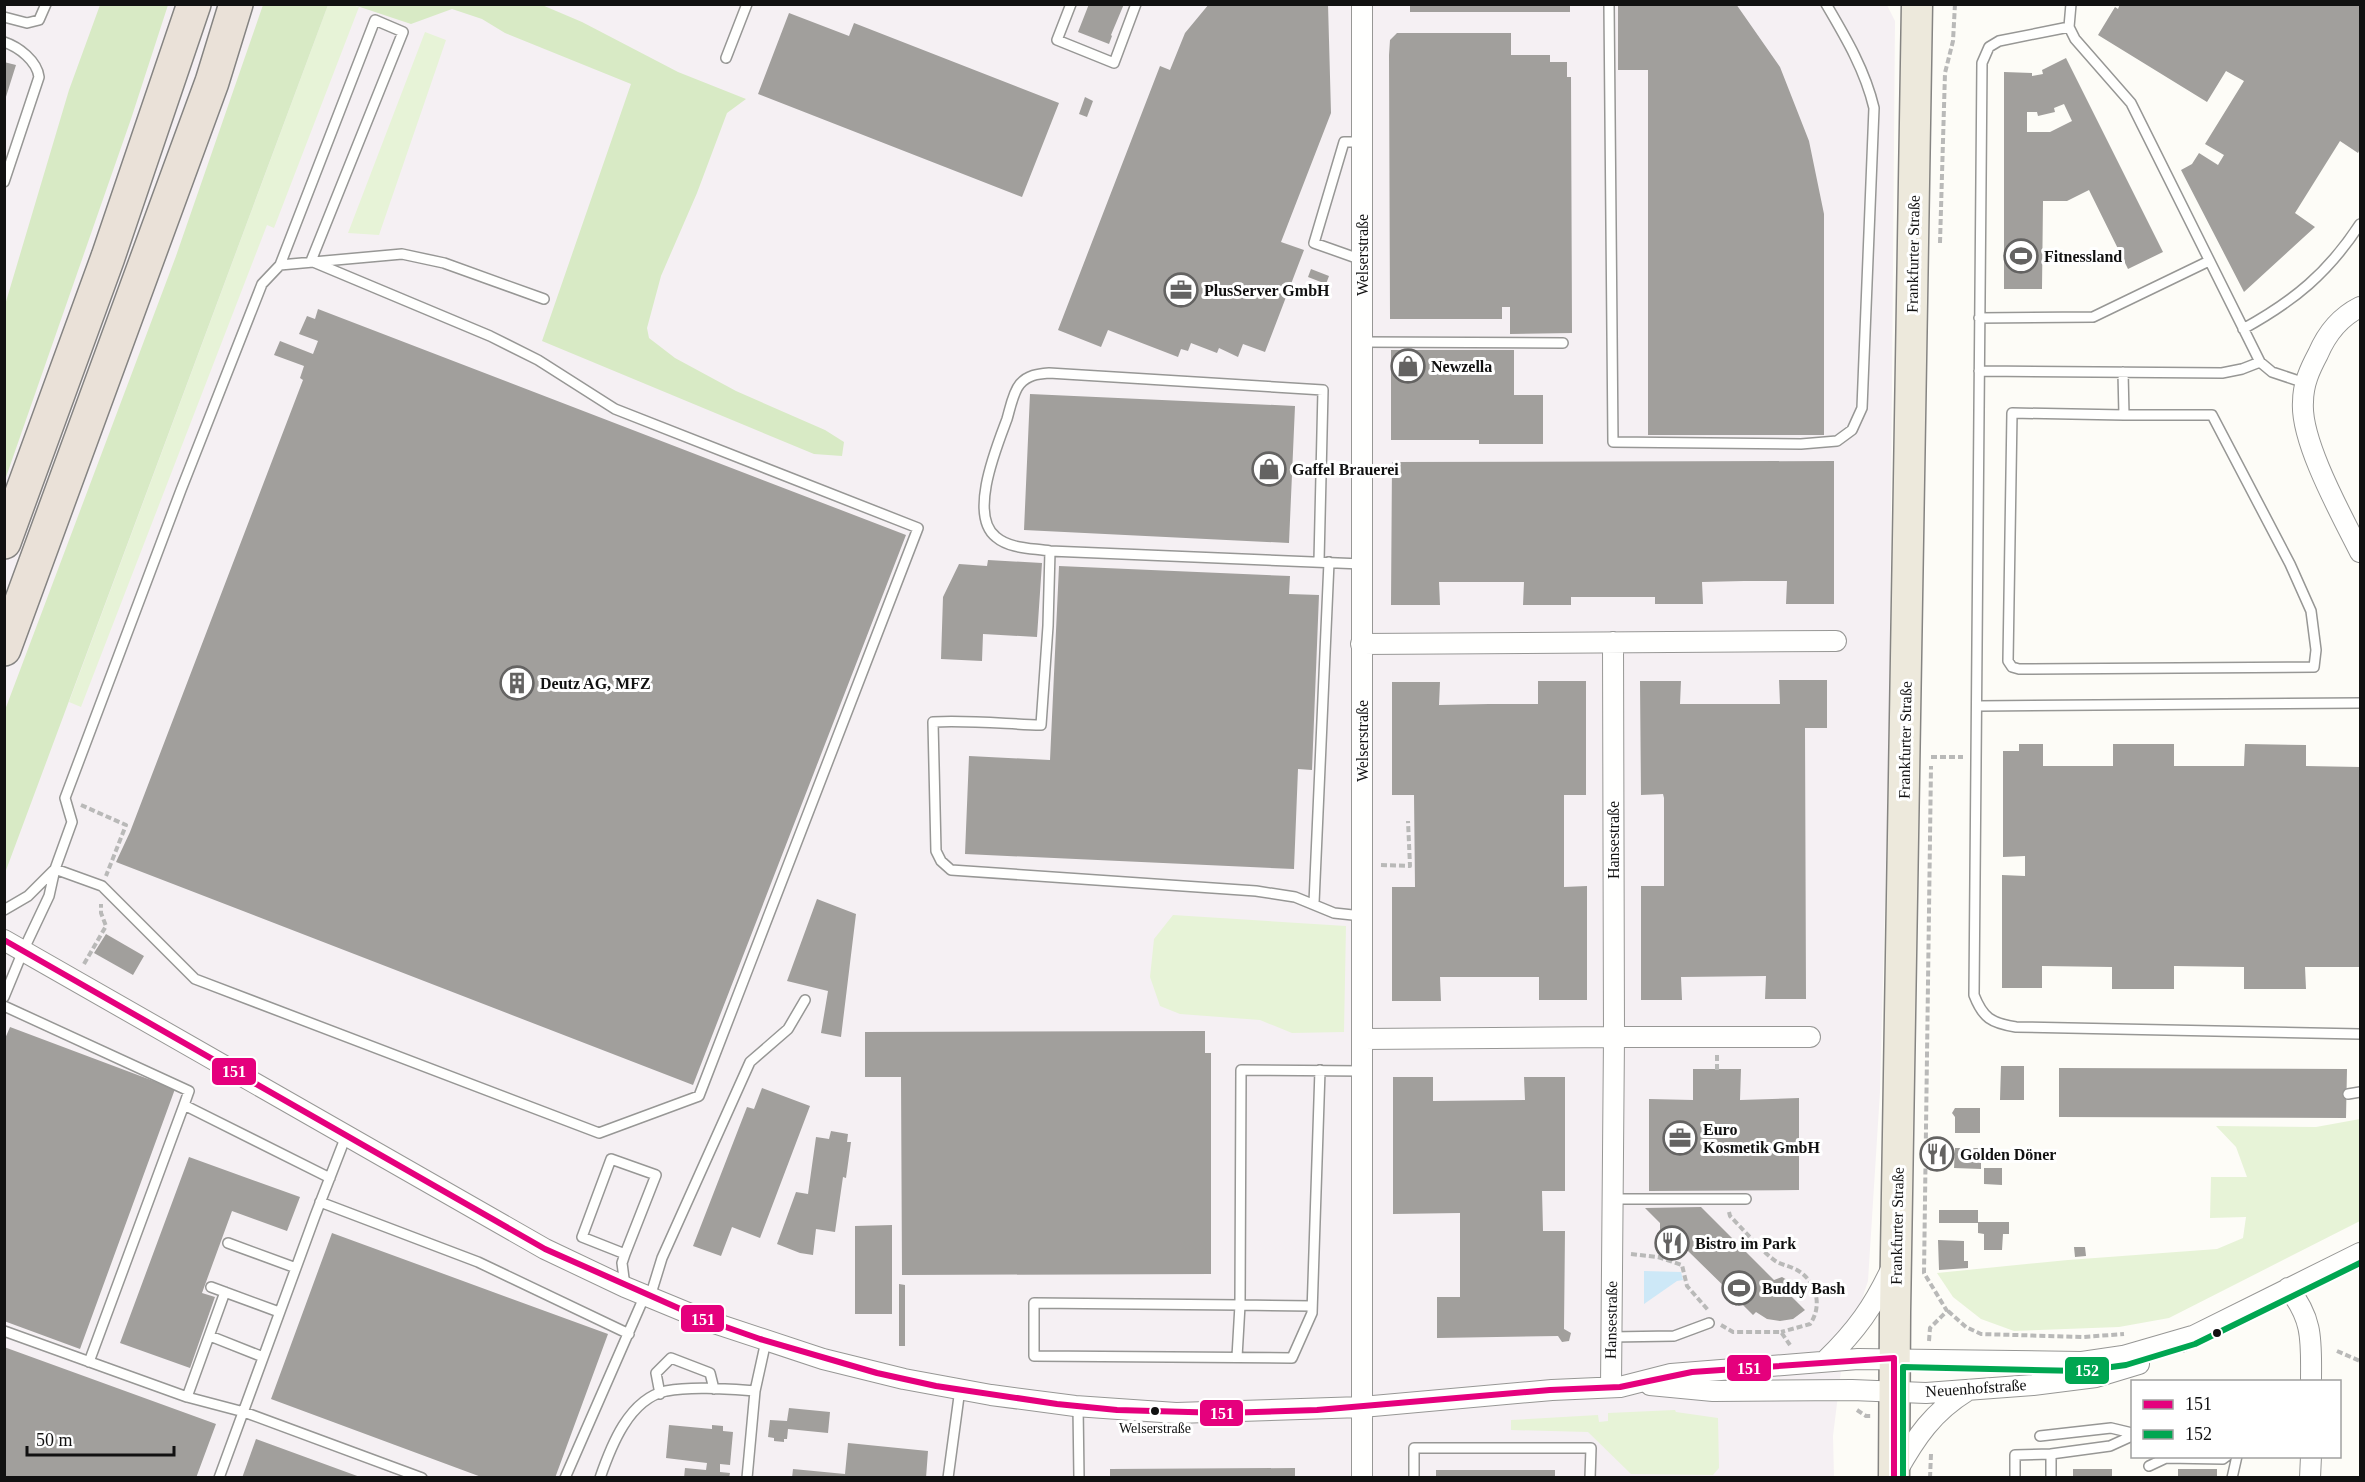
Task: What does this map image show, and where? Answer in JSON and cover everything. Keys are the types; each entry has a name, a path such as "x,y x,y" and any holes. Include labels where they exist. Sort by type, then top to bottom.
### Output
{"highway":[{"path":"4,542 108,257 194,4"},
{"path":"4,649 212,82 236,4"}],"main road":[{"name":"Frankfurter Straße","path":"1894,1477 1894,1358 1917,4"}],"street":[{"name":"Welserstraße","path":"1362,4 1362,1478"},
{"path":"2360,547 2312,450 2303,419 2302,402 2305,383 2321,346 2336,324 2361,307"},
{"path":"1361,644 1836,641"},
{"name":"Hansestraße","path":"1611,1387 1614,1037 1613,642"},
{"path":"4,940 545,1249 625,1287 766,1341 823,1359 904,1379 1078,1406 1176,1413 1362,1407 1611,1387 1635,1384 1677,1373 1894,1358"},
{"path":"1363,1040 1809,1037"},
{"name":"Neuenhofstraße","path":"1894,1391 1926,1393 1970,1390 2096,1377 2154,1359 2192,1336 2361,1253"},
{"path":"1825,1361 1852,1335 1877,1297 1896,1256"},
{"path":"2288,1288 2301,1304 2311,1333 2311,1380"},
{"name":"Neuenhofstraße","path":"1894,1358 2082,1362 2123,1356 2192,1336"},
{"path":"1635,1384 1713,1390 1894,1391"},
{"name":"Frankfurter Straße","path":"1894,1477 1914,1442 1930,1421 1946,1404 1970,1390"},
{"path":"2310,1478 2311,1458"}],"lane":[{"path":"4,17 27,23 39,20 46,4"},
{"path":"726,58 747,4"},
{"path":"1071,4 1057,40 1114,63 1136,4"},
{"path":"1609,4 1613,442 1801,444 1837,441 1852,430 1862,408 1874,108 1868,83 1856,56 1826,4"},
{"path":"2071,4 2069,27 2085,51 2131,102 2260,362 2272,372 2305,383"},
{"path":"4,997 22,951 49,896 55,869 72,822 65,798 185,479 262,284 280,265 375,20 403,32 311,261"},
{"path":"2069,27 1999,41 1989,47 1982,63 1974,995 1981,1013 1998,1024 2016,1027 2361,1034"},
{"path":"4,42 15,45 29,58 39,77 4,182"},
{"path":"1362,142 1344,142 1314,243 1362,260"},
{"path":"2243,329 2278,310 2307,287 2342,251 2360,225"},
{"path":"280,265 402,254 444,263 544,299"},
{"path":"55,869 102,886 195,979 599,1133 699,1096 918,528 615,409 538,360 490,336 311,261"},
{"path":"1979,318 2093,317 2209,261"},
{"path":"1362,342 1563,343"},
{"path":"1979,371 2222,373 2260,362"},
{"path":"2123,372 2124,415"},
{"path":"1314,903 1324,562 1323,390 1049,373 1033,374 1018,386 989,470 984,508 987,524 995,537 1010,545 1050,551 1324,562 1362,564"},
{"path":"2012,413 2124,415 2212,415 2286,556 2311,611 2316,650 2314,667 2019,669 2012,667 2008,661 2012,413"},
{"path":"1050,551 1048,626 1041,725 980,724 957,720 933,722 936,851 941,861 951,870 1256,891 1295,897 1334,913 1362,916"},
{"path":"1978,706 2361,703"},
{"path":"4,910 28,896 55,869"},
{"path":"565,1478 628,1334 648,1296 662,1258 750,1062 788,1029 805,1000"},
{"path":"4,1006 189,1091 89,1362"},
{"path":"1237,1358 1240,1305 1241,1070 1363,1071"},
{"path":"1312,1306 1034,1303 1034,1356 1292,1358 1312,1313 1320,1070"},
{"path":"2348,1094 2361,1092"},
{"path":"184,1105 330,1178"},
{"path":"219,1478 346,1136"},
{"path":"625,1254 582,1237 611,1159 656,1175 622,1263 625,1287"},
{"path":"1612,1199 1746,1199"},
{"path":"321,1202 478,1262 628,1334"},
{"path":"228,1243 296,1268"},
{"path":"211,1287 279,1312"},
{"path":"188,1397 225,1292"},
{"path":"1611,1337 1674,1336 1709,1323"},
{"path":"4,1331 188,1397 244,1412 422,1478"},
{"path":"210,1336 263,1357"},
{"path":"747,1478 755,1391 766,1341"},
{"path":"660,1394 656,1373 671,1358 710,1372 714,1389"},
{"path":"600,1478 612,1443 645,1401 665,1391 714,1389 755,1391"},
{"path":"948,1478 960,1389"},
{"path":"1078,1406 1079,1478"},
{"path":"2040,1436 2111,1428 2131,1433"},
{"path":"2014,1478 2015,1455 2051,1454 2110,1446 2131,1435"},
{"path":"1414,1478 1414,1448 1591,1448 1590,1478"},
{"path":"2051,1454 2051,1478"},
{"path":"2149,1466 2166,1458 2224,1458"},
{"path":"2232,1478 2237,1458"}],"path":[{"path":"1940,248 1945,73 1953,41 1955,4"},
{"path":"1977,756 1931,757 1924,1273 1947,1311 1966,1328 1981,1334 2083,1337 2126,1334"},
{"path":"1362,864 1410,866 1408,821"},
{"path":"1612,1251 1658,1257 1682,1265 1688,1286 1721,1325 1733,1332 1781,1332 1810,1324 1817,1310 1816,1293 1810,1282 1797,1270 1776,1261 1730,1216 1728,1199"},
{"path":"1895,1325 1930,1328 1947,1311"},
{"path":"1781,1332 1790,1345"},
{"path":"1778,1346 1801,1344"},
{"path":"2337,1350 2361,1361"}],"shaded area":[{"path":"5,5 1887,5 1895,21 1889,745 1880,1092 1868,1281 1860,1305 1847,1322 1833,1436 1834,1477 5,1478"}],"green space":[{"path":"100,5 168,5 131,119 5,480 5,305 69,90"},
{"path":"263,5 328,5 5,873 5,710 176,256"},
{"path":"328,5 359,7 274,228 267,225 81,707 69,702"},
{"path":"354,5 542,5 582,22 678,72 746,99 727,113 697,193 661,276 647,328 649,338 675,358 736,391 825,430 844,442 842,456 814,454 542,341 631,84 505,33 482,19 452,9 411,24"},
{"path":"425,32 446,40 379,235 348,233"},
{"path":"1173,915 1346,926 1344,1032 1292,1033 1260,1020 1180,1014 1160,1006 1150,977 1154,939"},
{"path":"2360,1119 2360,1221 2169,1318 2119,1327 2014,1331 1981,1319 1953,1297 1937,1273 2217,1249 2243,1238 2246,1217 2210,1218 2211,1177 2247,1177 2236,1147 2216,1126 2316,1127"},
{"path":"1675,1410 1718,1418 1719,1468 1713,1475 1631,1474 1588,1432 1511,1430 1511,1420 1598,1415 1599,1422 1608,1421 1608,1413"}],"water":[{"path":"1644,1271 1681,1272 1683,1280 1677,1281 1644,1304"}],"building":[{"path":"1089,4 1124,4 1109,44 1078,32"},
{"path":"1209,4 1328,4 1331,113 1281,242 1304,250 1265,352 1243,344 1238,357 1219,348 1217,353 1191,343 1188,351 1181,349 1178,357 1108,330 1101,347 1058,330 1160,66 1170,70 1185,33"},
{"path":"1410,4 1570,4 1570,12 1410,12"},
{"path":"1618,4 1736,4 1780,67 1809,141 1824,214 1824,435 1648,435 1648,70 1618,70"},
{"path":"2120,4 2360,4 2360,149 2358,153 2340,141 2295,213 2315,227 2244,292 2181,170 2192,164 2199,153 2218,165 2224,155 2205,144 2244,81 2226,71 2207,102 2098,35 2115,7 2118,9"},
{"path":"789,13 849,36 854,23 1059,103 1022,197 758,94"},
{"path":"1397,33 1511,33 1511,55 1550,55 1550,62 1567,62 1567,77 1571,77 1572,333 1510,334 1510,307 1502,307 1502,319 1390,319 1389,55 1390,40"},
{"path":"2066,58 2163,252 2128,269 2089,190 2067,201 2043,201 2042,289 2004,289 2004,72 2032,73 2032,76 2043,74 2042,70","holes":["2064,104 2072,121 2050,132 2027,132 2027,112 2037,112 2038,116 2055,112 2054,108"]},
{"path":"4,62 16,65 5,100 4,100"},
{"path":"1085,97 1093,101 1087,117 1079,114"},
{"path":"1311,269 1329,276 1326,284 1308,277"},
{"name":"Deutz AG, MFZ","path":"318,309 906,535 693,1085 116,862 130,832 303,380 300,378 304,366 274,355 280,341 313,354 318,341 299,334 307,316 315,319"},
{"path":"1391,350 1514,350 1514,395 1543,395 1543,444 1479,444 1479,440 1391,440"},
{"path":"1030,394 1295,406 1289,543 1024,530"},
{"path":"1834,461 1834,604 1786,604 1787,581 1744,581 1702,582 1703,604 1655,604 1655,597 1571,597 1571,605 1523,605 1524,582 1439,582 1440,605 1391,605 1392,462"},
{"path":"988,560 1042,563 1037,637 983,634 982,661 941,659 943,597 959,564 987,566"},
{"path":"1059,566 1290,576 1289,594 1319,595 1312,770 1298,769 1294,869 965,854 969,756 1050,760"},
{"path":"1779,680 1827,680 1827,728 1805,728 1806,999 1765,999 1766,976 1681,977 1682,1000 1641,1000 1641,886 1664,886 1664,798 1663,794 1641,795 1640,681 1681,681 1680,704 1780,704"},
{"path":"1538,681 1586,681 1586,795 1564,795 1564,887 1587,886 1587,1000 1539,1000 1539,977 1440,977 1441,1001 1392,1001 1392,887 1415,887 1414,795 1392,795 1392,682 1440,682 1439,705 1538,704"},
{"path":"2019,744 2043,744 2043,766 2113,766 2113,744 2174,744 2174,766 2244,766 2245,744 2306,745 2306,766 2360,767 2360,967 2305,967 2306,989 2244,989 2244,967 2174,966 2174,989 2112,989 2112,967 2042,966 2042,988 2002,988 2002,875 2025,876 2025,856 2003,857 2003,751 2019,751"},
{"path":"817,899 856,914 841,1037 821,1033 828,991 787,981"},
{"path":"106,934 144,956 133,975 94,953"},
{"path":"10,1027 175,1089 80,1349 4,1321 4,1041"},
{"path":"1205,1031 1205,1053 1211,1053 1211,1274 902,1275 901,1077 865,1077 865,1032"},
{"path":"2001,1066 2024,1066 2024,1100 2000,1100"},
{"path":"2059,1068 2347,1069 2346,1118 2059,1117"},
{"path":"1693,1069 1741,1069 1740,1100 1799,1098 1799,1190 1649,1191 1649,1099 1693,1100"},
{"path":"1393,1077 1433,1077 1433,1101 1525,1100 1524,1077 1565,1077 1565,1191 1542,1191 1543,1231 1565,1231 1564,1329 1571,1333 1569,1341 1562,1342 1558,1336 1437,1338 1437,1297 1460,1297 1460,1213 1393,1214"},
{"path":"762,1088 810,1106 760,1238 732,1227 721,1256 693,1246 747,1107 754,1109"},
{"path":"1955,1108 1980,1108 1980,1133 1955,1133 1955,1117 1952,1113"},
{"path":"831,1131 848,1134 847,1142 851,1142 835,1232 816,1229 813,1255 800,1253 777,1244 796,1192 808,1194 816,1137 829,1139"},
{"path":"1955,1148 1981,1148 1981,1169 1954,1168"},
{"path":"189,1157 300,1197 287,1231 232,1211 202,1293 215,1297 190,1368 120,1343"},
{"path":"1984,1168 2002,1168 2002,1185 1984,1184"},
{"path":"1701,1207 1774,1280 1782,1277 1789,1281 1793,1288 1791,1296 1805,1310 1793,1319 1780,1321 1767,1319 1756,1312 1753,1315 1740,1302 1736,1306 1732,1302 1736,1298 1688,1251 1660,1251 1660,1237 1657,1237 1657,1233 1660,1233 1660,1223 1645,1208"},
{"path":"1939,1210 1978,1210 1978,1222 2009,1222 2009,1234 2003,1234 2002,1250 1984,1250 1984,1234 1978,1233 1978,1223 1939,1223"},
{"path":"892,1225 892,1314 855,1314 855,1226"},
{"path":"332,1233 608,1334 555,1478 484,1478 271,1399"},
{"path":"1938,1240 1964,1241 1964,1261 1968,1261 1968,1268 1939,1270"},
{"path":"2074,1247 2085,1247 2086,1256 2075,1257"},
{"path":"899,1284 905,1285 905,1346 899,1346"},
{"path":"4,1347 216,1424 196,1478 4,1478"},
{"path":"789,1408 830,1412 828,1433 788,1429 787,1439 784,1439 784,1442 774,1441 774,1438 768,1437 770,1420 787,1421"},
{"path":"669,1425 712,1429 712,1425 723,1426 723,1431 733,1432 730,1465 720,1464 720,1472 730,1473 729,1478 684,1478 685,1468 706,1470 707,1463 666,1458"},
{"path":"256,1439 360,1477 360,1478 242,1478"},
{"path":"848,1443 928,1451 926,1478 792,1478 793,1469 845,1474"},
{"path":"1295,1468 1295,1478 1110,1478 1110,1469"},
{"path":"2073,1469 2112,1469 2112,1478 2073,1478"},
{"path":"2178,1469 2217,1469 2217,1478 2178,1478"},
{"path":"1436,1470 1555,1470 1555,1478 1436,1478"}],"transit line":[{"name":"151","path":"4,940 545,1249 703,1319 760,1339 877,1373 936,1386 1057,1404 1117,1410 1224,1413 1317,1410 1550,1390 1620,1387 1692,1372 1894,1358 1894,1478"},
{"name":"152","path":"1903,1478 1903,1367 2082,1371 2126,1365 2195,1344 2360,1263"}],"place":[{"name":"Fitnessland","path":"2021,256"},
{"name":"PlusServer GmbH","path":"1181,290"},
{"name":"Newzella","path":"1408,366"},
{"name":"Gaffel Brauerei","path":"1269,469"},
{"name":"Deutz AG, MFZ","path":"517,683"},
{"name":"Euro Kosmetik GmbH","path":"1680,1138"},
{"name":"Golden Döner","path":"1937,1154"},
{"name":"Bistro im Park","path":"1672,1243"},
{"name":"Buddy Bash","path":"1739,1288"},
{"name":"Welserstraße","path":"1155,1411"}]}
